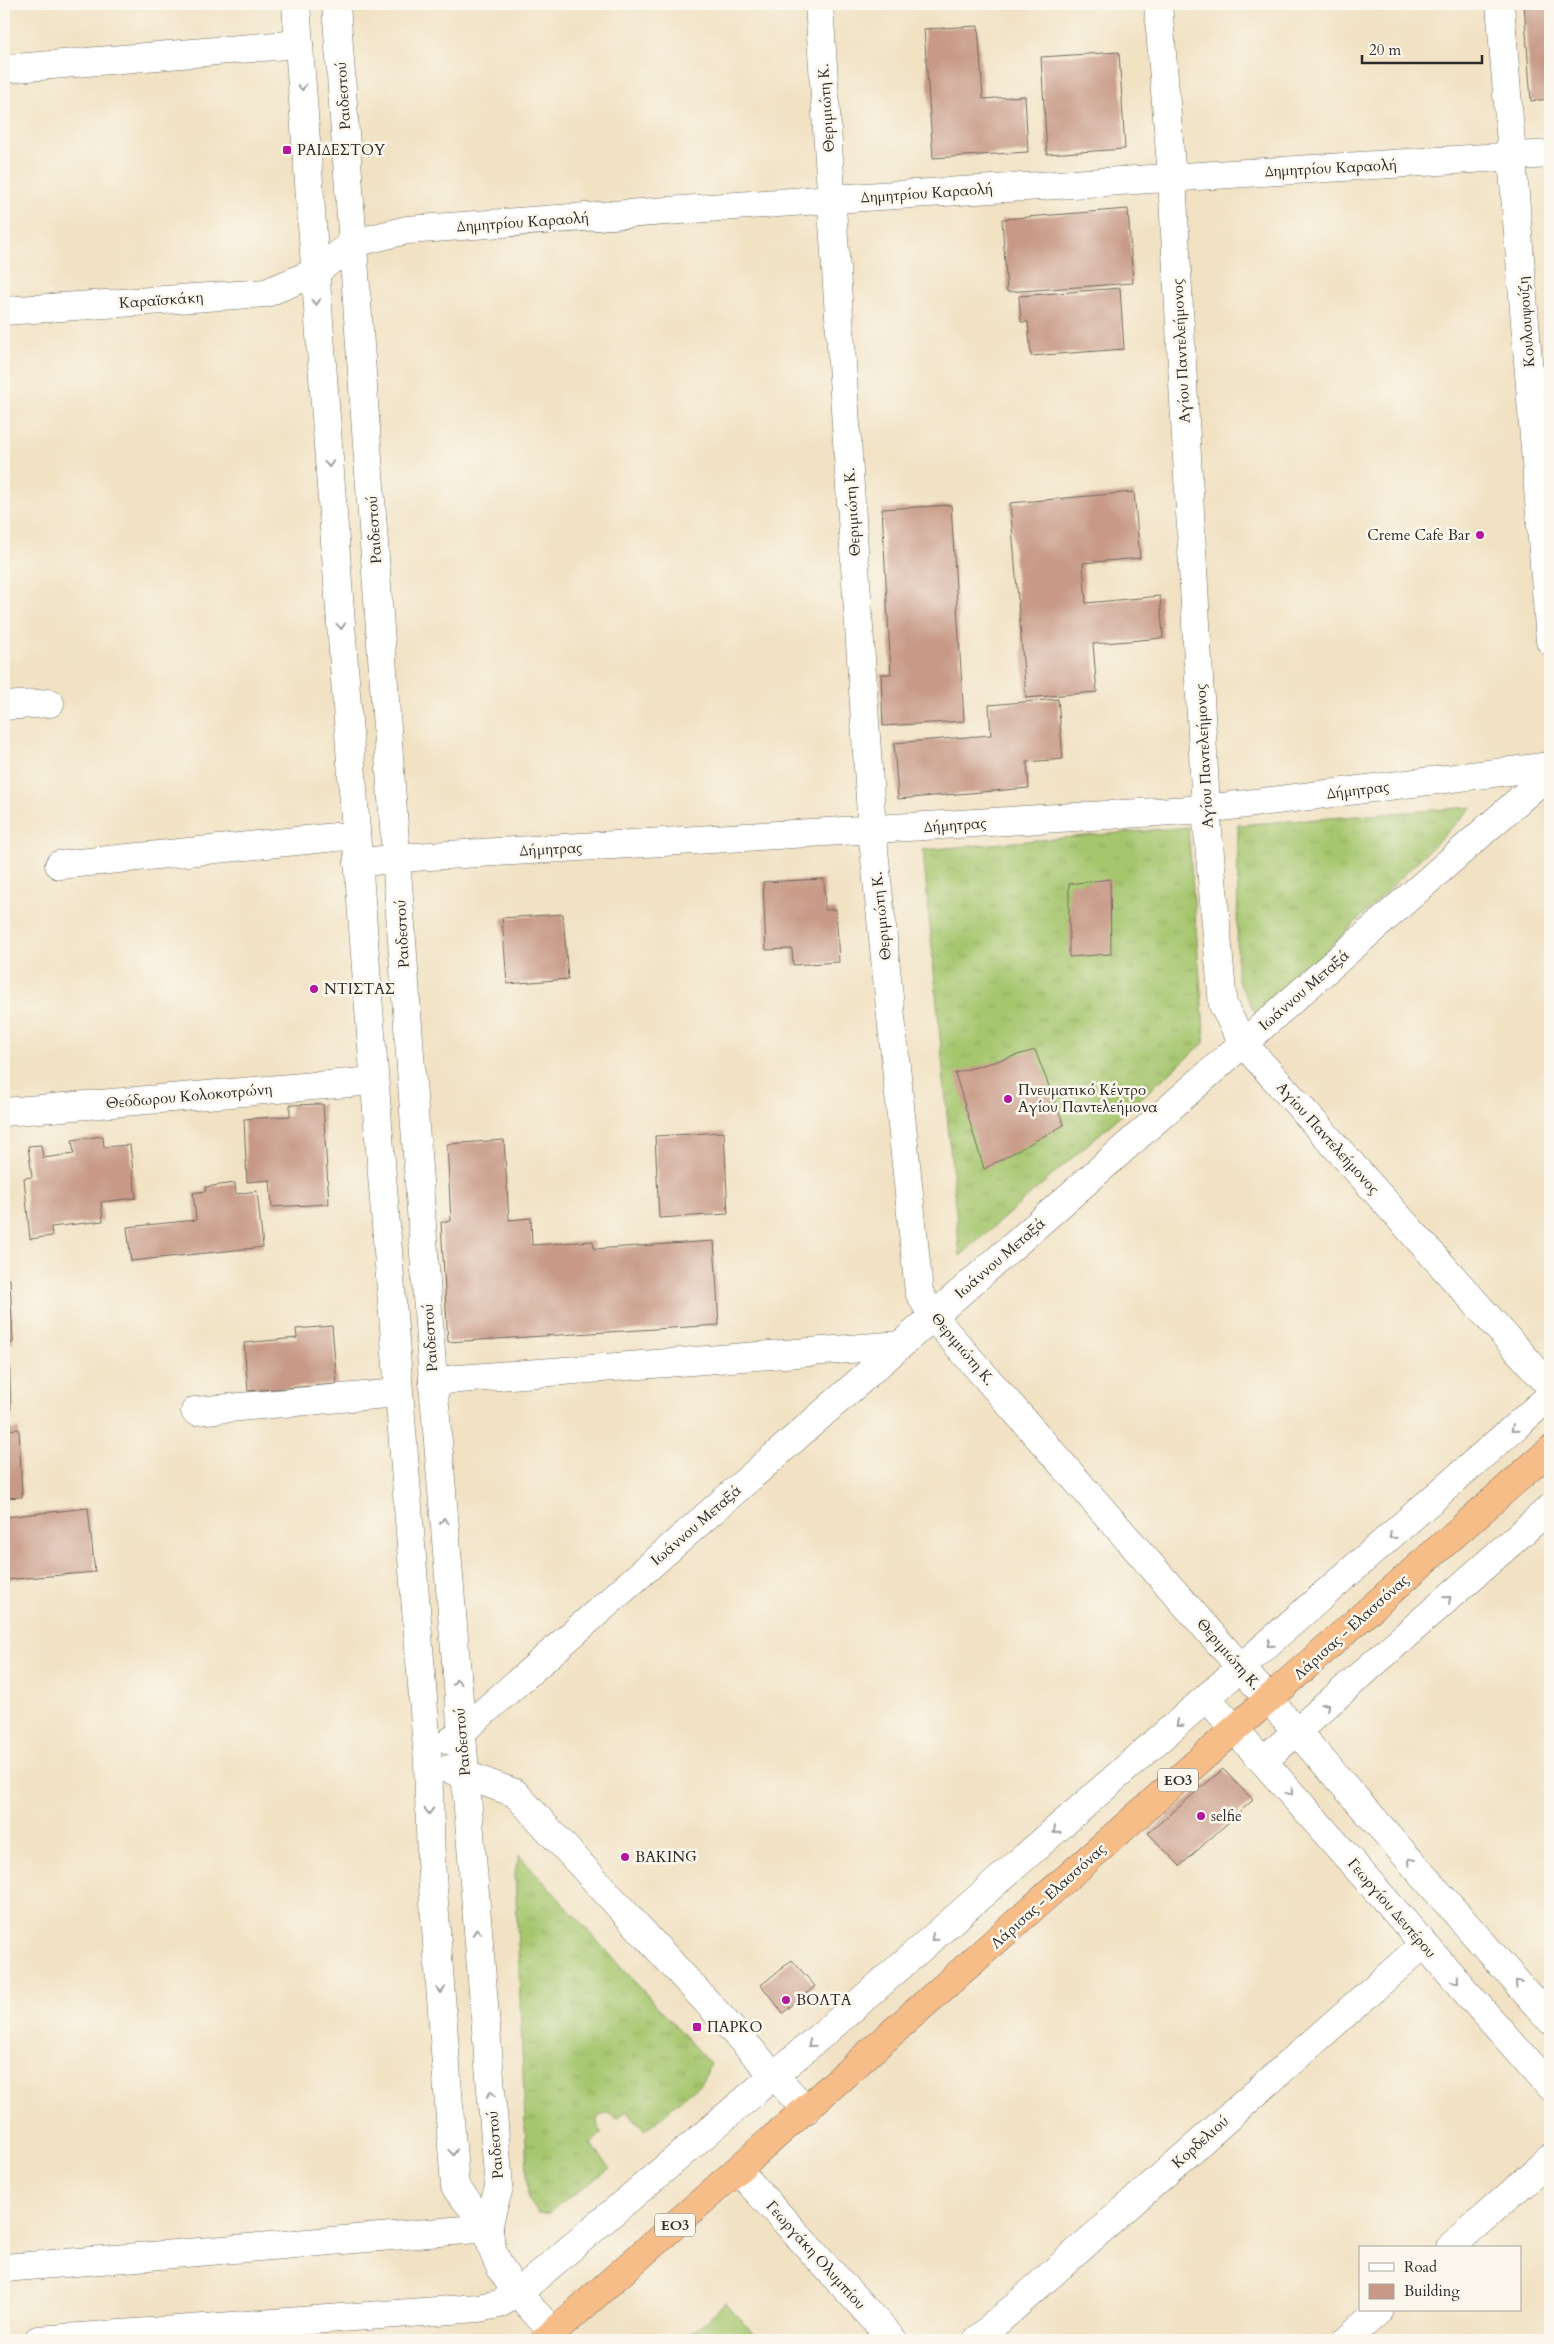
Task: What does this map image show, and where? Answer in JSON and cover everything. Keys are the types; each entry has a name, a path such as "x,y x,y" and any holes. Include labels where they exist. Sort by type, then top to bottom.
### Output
{"highway":[{"name":"Λάρισας - Ελασσόνας","path":"549,2336 1550,1450"}],"street":[{"path":"296,4 374,1081 428,1762 432,1861 456,2187 489,2228 494,2250 503,2271 549,2336"},
{"name":"Ραιδεστού","path":"336,4 398,858 433,1381 499,2187 489,2228"},
{"name":"Θεριμιώτη Κ.","path":"819,4 872,830 919,1292 933,1317 1269,1699"},
{"name":"Αγίου Παντελεήμονος","path":"1158,4 1172,178 1206,809 1223,1005 1243,1043 1550,1386"},
{"name":"Κουλουψούζη","path":"1500,4 1550,641"},
{"path":"4,69 299,44"},
{"name":"Δημητρίου Καραολή","path":"314,273 354,243 407,230 832,199 1550,154"},
{"name":"Καραϊσκάκη","path":"4,311 266,293 314,273"},
{"path":"4,706 50,703"},
{"name":"Δήμητρας","path":"358,863 398,858 1206,809 1550,766"},
{"name":"Ιωάννου Μεταξά","path":"428,1762 1550,773"},
{"path":"59,865 356,835"},
{"name":"Θεόδωρου Κολοκοτρώνη","path":"4,1112 374,1081"},
{"path":"433,1381 901,1344"},
{"path":"195,1411 398,1393"},
{"path":"38,2340 478,2308 499,2304 518,2293 774,2075 1208,1699 1550,1396"},
{"path":"1263,1761 1550,1508"},
{"name":"Γεωργίου Δευτέρου","path":"1208,1699 1424,1944 1546,2075"},
{"path":"1269,1699 1550,2020"},
{"path":"428,1762 515,1793 806,2110"},
{"name":"Κορδελιού","path":"977,2340 1424,1944"},
{"path":"1452,2246 1550,2159"},
{"name":"Γεωργάκη Ολυμπίου","path":"738,2170 893,2340"},
{"path":"4,2268 489,2228"},
{"path":"1346,2340 1378,2312"}],"green space":[{"path":"1473,807 1258,1018 1237,979 1238,825"},
{"path":"1188,827 1205,1042 960,1256 923,850"},
{"path":"519,1855 710,2064 704,2080 645,2131 626,2111 617,2119 608,2113 598,2117 597,2124 602,2133 591,2144 610,2168 549,2213 538,2213 528,2199 515,1873"},
{"path":"726,2303 759,2340 684,2340"}],"building":[{"path":"1524,4 1550,4 1550,99 1531,101"},
{"path":"978,26 983,99 1025,96 1028,152 933,158 924,29"},
{"path":"1119,52 1125,149 1047,154 1041,57"},
{"path":"1128,209 1133,283 1007,292 1002,219"},
{"path":"1120,288 1124,349 1031,356 1028,322 1021,322 1019,296"},
{"path":"1134,492 1140,558 1083,563 1086,603 1160,596 1163,638 1093,644 1097,692 1026,698 1010,503"},
{"path":"951,505 964,721 883,726 881,674 891,674 882,509"},
{"path":"1058,699 1063,759 1027,762 1029,788 898,799 894,743 991,735 989,705"},
{"path":"824,879 825,910 836,909 839,962 793,965 792,949 766,950 763,882"},
{"path":"1110,879 1111,954 1069,957 1069,884"},
{"path":"563,914 568,979 507,984 502,918"},
{"name":"Πνευματικό Κέντρο Αγίου Παντελεήμονα","path":"1035,1050 1064,1125 984,1169 955,1073"},
{"path":"323,1104 329,1204 272,1207 270,1180 247,1182 244,1119 290,1116 290,1105"},
{"path":"724,1132 728,1214 659,1218 655,1136"},
{"path":"103,1136 104,1147 130,1145 136,1198 101,1202 103,1221 51,1227 52,1236 30,1239 24,1178 32,1177 28,1146 41,1145 43,1158 74,1154 72,1140"},
{"path":"504,1140 509,1220 531,1218 532,1245 593,1241 594,1249 714,1241 719,1325 448,1342 441,1222 451,1221 447,1144"},
{"path":"235,1183 236,1194 257,1191 263,1247 131,1261 127,1227 196,1220 193,1193 206,1191 205,1187"},
{"path":"4,1279 10,1279 13,1343 4,1343"},
{"path":"332,1326 337,1384 248,1391 244,1343 297,1338 296,1329"},
{"path":"4,1349 9,1349 11,1410 4,1411"},
{"path":"19,1429 22,1497 4,1498 4,1430"},
{"path":"88,1508 95,1572 4,1580 4,1517"},
{"name":"selfie","path":"1223,1769 1253,1800 1180,1866 1148,1833"},
{"name":"ΒΟΛΤΑ","path":"792,1960 815,1986 783,2013 761,1985"}],"place":[{"name":"ΡΑΙΔΕΣΤΟΥ","path":"287,150"},
{"name":"Creme Cafe Bar","path":"1480,535"},
{"name":"ΝΤΙΣΤΑΣ","path":"314,989"},
{"name":"Πνευματικό Κέντρο Αγίου Παντελεήμονα","path":"1008,1099"},
{"name":"selfie","path":"1201,1816"},
{"name":"BAKING","path":"625,1857"},
{"name":"ΒΟΛΤΑ","path":"786,2000"},
{"name":"ΠΑΡΚΟ","path":"697,2027"}]}
